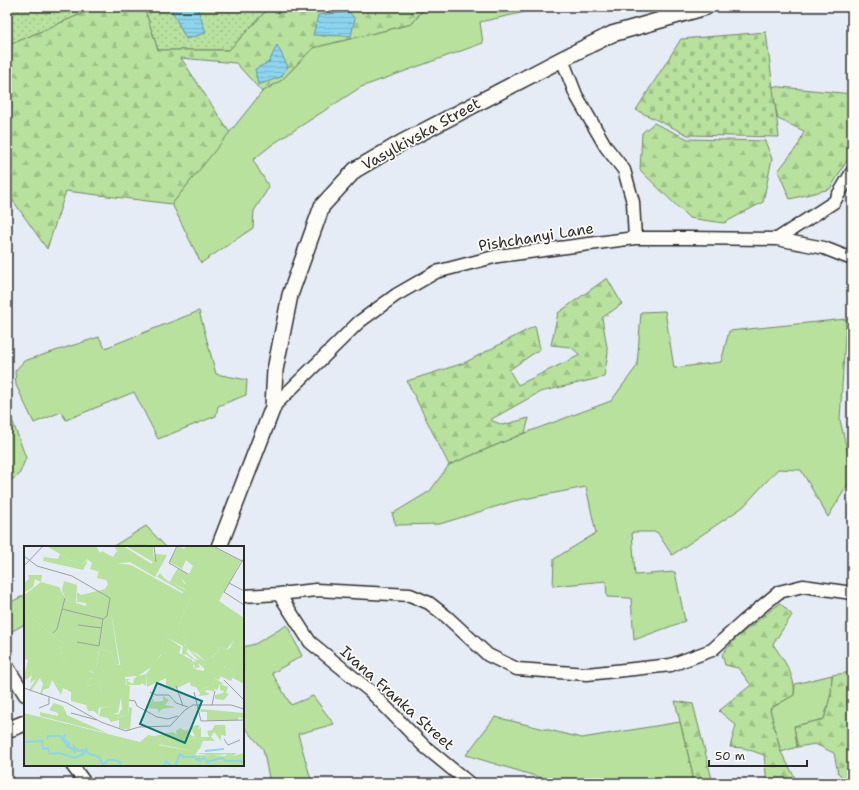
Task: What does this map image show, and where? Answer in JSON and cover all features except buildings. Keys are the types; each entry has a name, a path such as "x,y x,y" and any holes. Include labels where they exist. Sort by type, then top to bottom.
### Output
{"street":[{"name":"Vasylkivska Street","path":"224,543 273,407 275,370 290,295 322,206 355,170 401,143 562,58 612,34 706,7"},
{"path":"562,58 576,95 606,147 624,170 633,202 635,238"},
{"path":"777,239 834,202 852,172"},
{"name":"Pishchanyi Lane","path":"273,407 359,322 396,295 436,272 498,256 635,238 777,239 824,248 852,259"},
{"path":"244,596 316,590 410,595 429,603 441,612 488,655 517,668 587,674 671,666 712,650 779,592 803,586 852,593"},
{"name":"Ivana Franka Street","path":"279,594 310,642 370,691 424,746 469,783"},
{"path":"7,666 24,693"},
{"path":"7,730 24,723"},
{"path":"73,766 85,783"}],"green space":[{"path":"7,7 103,7 81,14 7,46"},
{"path":"103,7 144,7 158,50 229,50 270,7 422,7 423,9 412,24 313,48 282,80 262,92 236,63 181,58 230,133 172,204 66,191 47,249 7,192 7,46 81,14"},
{"path":"144,7 270,7 229,50 158,50"},
{"path":"422,7 543,8 480,22 483,43 361,87 273,144 253,160 269,187 254,211 253,228 201,263 172,204 262,92 282,80 313,48 412,24 423,10"},
{"path":"766,32 779,137 688,135 636,110 681,39"},
{"path":"771,86 852,94 852,152 830,189 790,199 778,171 799,144 804,131 778,119"},
{"path":"654,123 688,139 765,141 772,159 763,202 724,223 689,218 640,170 642,133"},
{"path":"607,278 622,304 602,318 608,353 604,377 540,392 490,420 503,425 529,418 525,433 449,465 407,381 464,363 535,326 540,349 509,370 518,385 580,355 571,347 551,345 558,313"},
{"path":"199,311 216,374 247,380 246,395 218,406 216,416 158,439 134,392 66,420 61,412 34,423 16,385 15,371 24,361 99,337 105,348"},
{"path":"665,311 674,368 721,362 729,331 846,319 840,420 852,471 852,478 828,517 801,470 778,469 743,507 672,555 657,532 632,532 635,575 675,572 685,621 634,640 631,598 607,597 606,581 553,586 554,559 596,533 586,487 514,501 440,524 396,525 392,514 430,491 449,465 525,433 611,401 637,366 641,312"},
{"path":"7,406 26,458 19,475 7,483"},
{"path":"146,526 165,546 114,546"},
{"path":"24,596 24,625 7,634 7,604"},
{"path":"780,603 792,615 773,644 791,674 794,695 770,709 781,752 798,783 767,783 764,755 744,748 730,747 736,725 719,711 751,685 738,668 725,665 722,654 737,637"},
{"path":"287,625 302,656 272,673 291,705 313,696 334,724 298,734 312,783 270,783 263,749 244,726 244,647 255,644"},
{"path":"852,672 852,783 849,783 838,773 834,753 815,744 797,747 794,726 824,719 831,693 832,675"},
{"path":"832,675 831,693 824,719 794,726 797,747 781,752 770,709 794,695 795,684"},
{"path":"675,701 693,704 713,783 691,783 692,771"},
{"path":"495,717 582,738 680,722 692,771 691,783 566,783 545,779 466,755"}],"water":[{"path":"170,7 197,7 206,33 186,39"},
{"path":"349,12 355,19 351,36 313,35 318,15"},
{"path":"277,45 288,67 281,77 258,85 255,69 269,62"}]}
